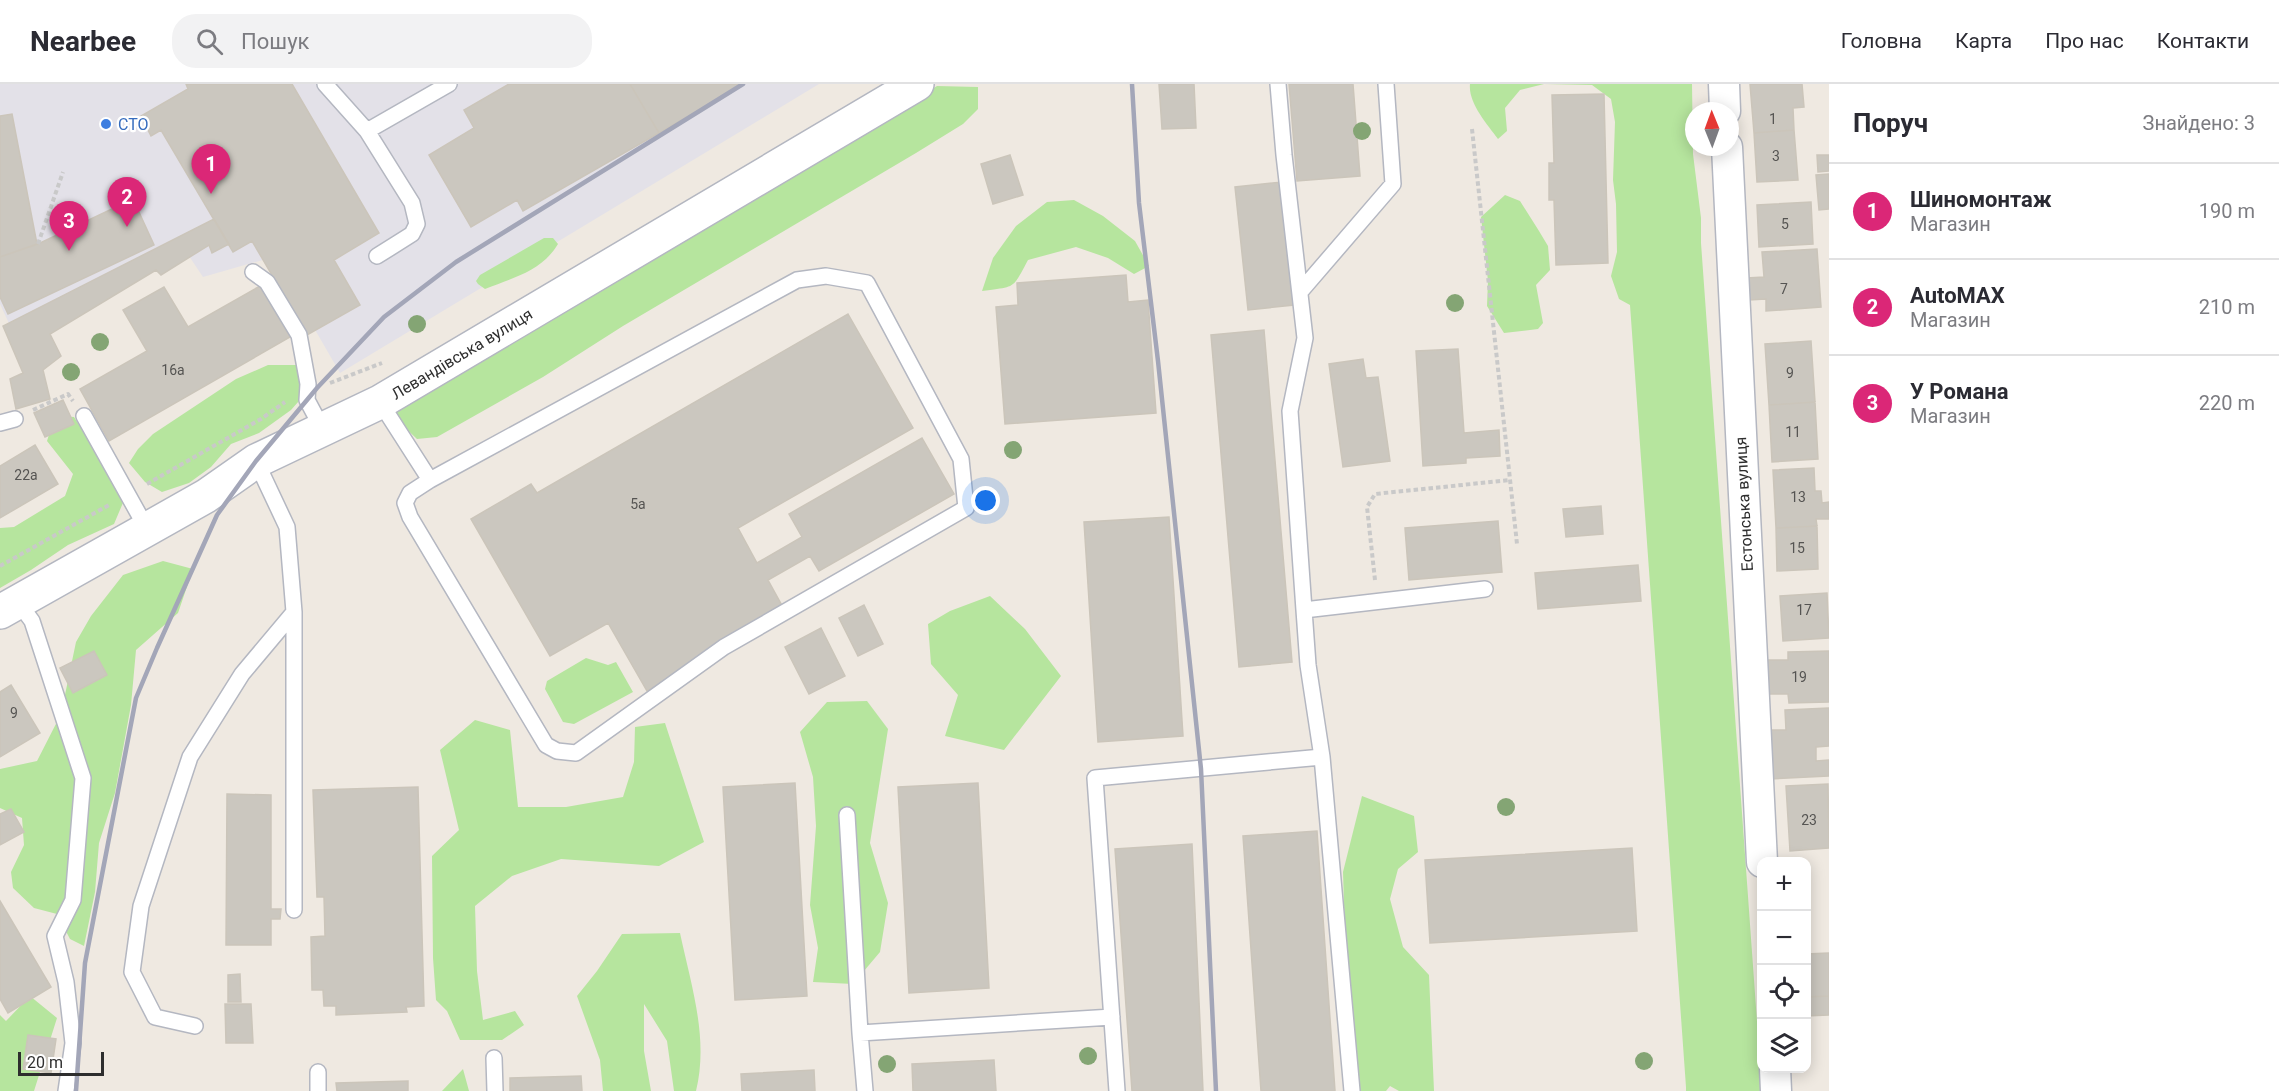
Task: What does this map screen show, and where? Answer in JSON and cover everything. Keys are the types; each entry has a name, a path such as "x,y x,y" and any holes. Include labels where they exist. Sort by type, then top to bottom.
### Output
{"main road":[{"name":"Левандівська вулиця","path":"9,607 206,496 256,461 380,402 917,84"}],"street":[{"path":"1724,84 1725,102"},
{"name":"Естонська вулиця","path":"1727,156 1762,857"},
{"path":"1775,1073 1776,1091"}],"lane":[{"path":"325,84 367,131 412,203 417,224 412,234 377,256"},
{"path":"367,131 449,84"},
{"path":"1278,84 1305,338 1290,411 1308,665 1322,757 1352,1091"},
{"path":"1300,292 1393,184 1386,84"},
{"path":"253,272 267,282 299,335 308,384 307,400 323,430"},
{"path":"826,276 867,283 961,459 966,508 724,647 576,753 557,751 546,745 410,517 405,503 410,492 430,480 797,280 826,276"},
{"path":"380,402 430,480"},
{"path":"84,416 147,529"},
{"path":"256,461 287,526 294,612 294,910"},
{"path":"1304,610 1485,589"},
{"path":"9,607 32,621 83,778 73,900 55,936 66,982 73,1043 66,1091"},
{"path":"195,1026 155,1017 132,972 141,906 190,757 242,674 294,612"},
{"path":"1117,1091 1095,778 1322,757"},
{"path":"847,815 865,1091"},
{"path":"860,1033 1112,1017"},
{"path":"494,1058 495,1091"},
{"path":"318,1072 318,1091"}],"path":[{"path":"1472,129 1517,544"},
{"path":"38,244 63,172"},
{"path":"261,419 308,384 317,388 391,357"},
{"path":"7,421 68,394 84,416"},
{"path":"1377,601 1367,507 1375,494 1510,480"}],"shaded area":[{"path":"0,84 819,84 340,373 273,257 203,277 185,250 13,332 0,304"}],"green space":[{"path":"1470,84 1544,84 1520,90 1505,108 1507,131 1498,139 1475,106"},
{"path":"1544,84 1692,84 1692,102 1685,102 1685,156 1693,156 1701,218 1757,1021 1757,1073 1761,1073 1762,1091 1686,1091 1630,305 1619,299 1611,276 1617,252 1613,180 1615,122 1611,99 1592,85"},
{"path":"937,86 978,87 978,109 963,124 916,153 623,326 543,377 437,437 417,439 400,423 395,413 412,400 757,199"},
{"path":"1505,195 1520,201 1548,246 1550,270 1536,285 1543,323 1538,329 1504,333 1487,306 1488,281 1481,217"},
{"path":"1074,200 1103,216 1135,241 1149,266 1134,274 1108,258 1076,247 1028,260 1012,285 982,291 993,258 1016,226 1047,202"},
{"path":"544,238 553,238 558,244 544,261 535,267 485,289 476,281 480,275"},
{"path":"268,365 305,365 306,393 291,410 259,433 231,444 211,467 189,483 162,492 145,482 129,463 138,449 153,434 236,379"},
{"path":"55,416 74,417 125,498 114,524 68,545 0,588 0,528 14,527 65,496 73,474 47,441"},
{"path":"163,561 193,569 178,613 136,650 131,705 115,793 99,843 95,892 84,946 70,939 57,914 34,908 13,888 11,872 24,845 22,818 0,808 0,769 37,761 61,714 76,642 91,616 123,575"},
{"path":"990,596 1025,629 1061,676 1004,750 945,736 958,695 931,664 928,624 950,611"},
{"path":"586,658 608,665 616,662 633,692 574,724 563,722 545,689 547,681"},
{"path":"867,701 888,729 870,843 888,903 880,952 853,984 813,982 818,948 810,905 816,826 813,777 800,732 827,702"},
{"path":"475,720 510,730 518,807 566,807 623,797 634,762 635,727 665,723 704,842 659,866 561,859 512,876 475,906 477,971 483,1020 515,1011 524,1025 502,1040 460,1040 447,1011 436,1000 433,958 432,856 459,830 440,750"},
{"path":"1362,796 1414,816 1418,852 1398,869 1390,899 1403,947 1429,975 1434,1091 1399,1091 1390,1086 1386,1091 1350,1091 1343,872"},
{"path":"680,933 700,1031 701,1051 696,1091 674,1091 667,1041 644,1004 644,1051 651,1091 603,1091 600,1060 577,996 622,934"},
{"path":"30,996 57,1018 34,1091 0,1091 0,1015 6,1021"},
{"path":"463,1069 469,1091 442,1091"}],"building":[{"path":"186,84 292,84 379,233 334,260 360,305 307,335 252,241 233,252 161,130 151,136 141,116 188,89"},
{"path":"509,84 630,84 659,133 523,211 517,200 471,227 429,155 474,128 464,110"},
{"path":"630,84 744,84 659,133"},
{"path":"1159,84 1194,84 1196,128 1162,129"},
{"path":"1289,84 1353,84 1360,176 1297,181"},
{"path":"1750,84 1802,84 1804,107 1793,108 1794,130 1754,133"},
{"path":"1604,94 1608,263 1556,265 1554,200 1549,200 1549,163 1554,163 1552,95"},
{"path":"12,114 37,244 0,257 0,116"},
{"path":"1794,130 1798,180 1757,182 1754,133"},
{"path":"1010,155 1023,195 993,204 981,164"},
{"path":"1817,155 1829,155 1829,171 1818,172"},
{"path":"1829,174 1829,209 1819,210 1816,175"},
{"path":"1282,182 1294,305 1248,310 1235,187"},
{"path":"133,199 154,245 8,314 0,297 0,257 38,244"},
{"path":"1811,202 1813,244 1759,247 1757,205"},
{"path":"214,219 229,244 212,253 209,245 161,275 156,270 50,334 61,356 43,370 50,399 16,409 10,379 23,373 3,326"},
{"path":"1817,249 1821,307 1766,311 1766,299 1749,300 1747,278 1764,277 1762,252"},
{"path":"1126,275 1128,302 1148,300 1156,413 1005,424 996,307 1018,305 1017,283"},
{"path":"260,286 290,337 109,441 80,389 147,351 123,310 164,287 188,327"},
{"path":"848,314 913,428 738,528 757,563 802,537 789,514 922,438 954,494 819,571 810,556 768,580 785,611 647,691 608,623 550,656 471,519 531,484 537,493"},
{"path":"1264,330 1292,662 1239,667 1211,335"},
{"path":"1811,341 1815,402 1769,405 1765,344"},
{"path":"1458,349 1464,433 1499,430 1500,456 1466,458 1466,463 1423,466 1416,351"},
{"path":"1363,359 1366,378 1378,377 1390,461 1343,467 1329,364"},
{"path":"63,400 74,424 45,437 34,413"},
{"path":"1815,402 1818,459 1772,462 1769,405"},
{"path":"35,445 58,484 0,518 0,466"},
{"path":"1814,468 1815,491 1821,491 1822,503 1829,502 1829,519 1816,519 1817,526 1776,528 1773,470"},
{"path":"1601,506 1603,534 1566,537 1563,509"},
{"path":"1169,517 1183,736 1098,742 1084,522"},
{"path":"1498,521 1502,572 1409,580 1405,528"},
{"path":"1817,526 1818,569 1777,571 1776,528"},
{"path":"1638,565 1641,601 1538,609 1535,573"},
{"path":"1827,593 1829,638 1783,641 1780,596"},
{"path":"864,605 883,644 858,656 839,618"},
{"path":"821,628 845,676 809,694 785,647"},
{"path":"94,651 107,675 73,693 60,668"},
{"path":"1829,651 1829,702 1789,703 1788,694 1769,694 1768,660 1788,660 1788,652"},
{"path":"11,685 40,733 0,757 0,692"},
{"path":"1829,708 1829,746 1816,747 1816,761 1829,760 1829,776 1769,779 1763,730 1786,730 1785,710"},
{"path":"795,783 807,996 735,1000 723,787"},
{"path":"978,783 989,988 909,993 898,787"},
{"path":"1828,784 1829,848 1790,851 1786,786"},
{"path":"418,787 424,1006 406,1007 407,1012 336,1015 336,1006 324,1006 323,990 312,990 311,937 325,936 324,897 317,897 313,790"},
{"path":"227,794 271,795 271,909 281,909 280,919 271,919 271,945 226,945"},
{"path":"11,809 24,832 0,845 0,814"},
{"path":"1317,831 1335,1091 1261,1091 1243,836"},
{"path":"1192,844 1203,1091 1132,1091 1115,849"},
{"path":"1632,848 1637,931 1430,943 1425,860"},
{"path":"0,901 51,987 8,1013 0,999"},
{"path":"1829,953 1829,996 1811,997 1811,954"},
{"path":"240,974 241,1002 228,1002 228,975"},
{"path":"1829,996 1829,1015 1811,1016 1811,997"},
{"path":"225,1004 251,1004 253,1043 226,1043"},
{"path":"28,1035 56,1039 51,1073 23,1069"},
{"path":"994,1060 996,1091 913,1091 912,1064"},
{"path":"814,1070 815,1091 742,1091 741,1074"},
{"path":"581,1076 582,1091 510,1091 510,1078"},
{"path":"408,1081 408,1091 337,1091 336,1083"}],"railway":[{"path":"76,1091 85,963 136,698 217,515 256,461 317,388 384,317 456,262 743,84"},
{"path":"1132,84 1139,203 1201,769 1216,1091"}],"place":[{"name":"СТО","path":"106,124"},
{"name":"Шиномонтаж","path":"211,194"},
{"name":"AutoMAX","path":"127,227"},
{"name":"У Романа","path":"69,251"}]}
